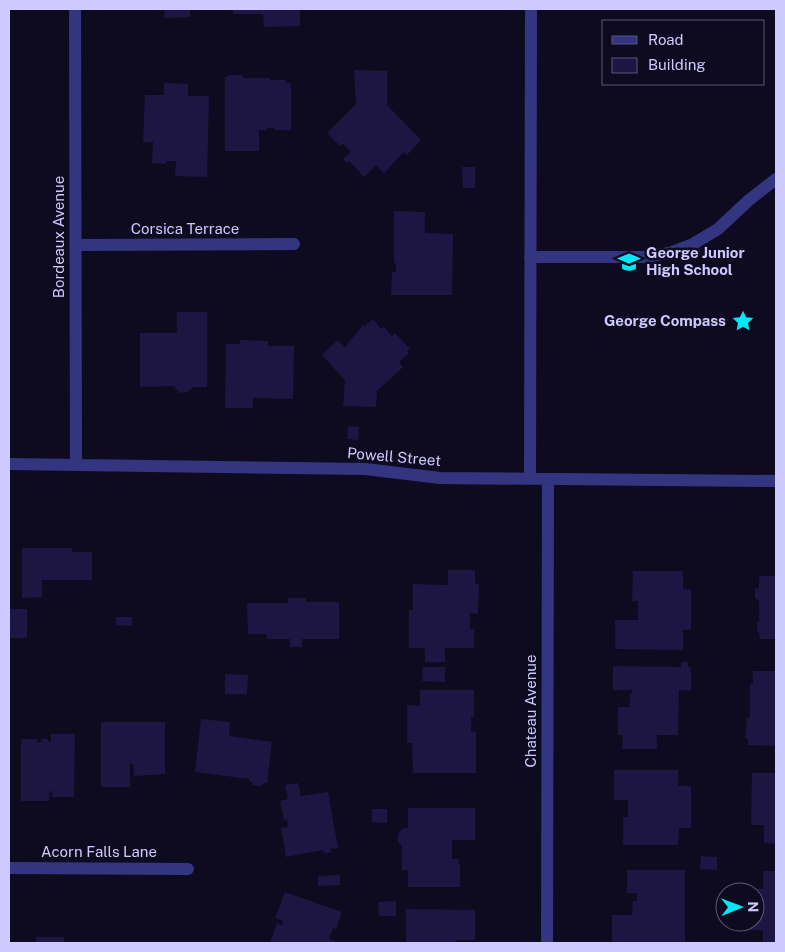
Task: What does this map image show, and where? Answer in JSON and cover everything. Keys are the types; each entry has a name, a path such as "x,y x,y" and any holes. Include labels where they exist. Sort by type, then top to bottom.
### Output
{"street":[{"name":"Bordeaux Avenue","path":"75,9 76,464"},
{"path":"530,479 532,9"},
{"path":"530,257 644,257 669,253 693,244 718,230 749,200 776,179"},
{"name":"Corsica Terrace","path":"76,245 294,244"},
{"name":"Powell Street","path":"9,464 365,469 440,478 776,481"},
{"name":"Chateau Avenue","path":"547,943 548,480"},
{"name":"Acorn Falls Lane","path":"9,868 188,869"}],"building":[{"path":"165,9 190,9 190,17 164,18"},
{"path":"233,9 300,9 300,26 264,27 263,14 233,14"},
{"path":"354,70 387,71 387,105 421,140 407,155 404,152 384,173 376,165 364,177 349,161 347,163 343,159 351,152 343,144 340,146 327,133 356,104"},
{"path":"229,75 243,75 243,78 286,80 286,83 291,83 291,130 267,128 267,130 259,130 259,151 225,151 225,78"},
{"path":"164,83 188,84 188,96 209,96 207,177 175,176 176,161 166,161 166,164 152,163 153,142 143,142 145,95 164,95"},
{"path":"462,167 475,167 475,188 463,188"},
{"path":"394,211 425,212 425,233 453,234 452,295 391,295 392,272 396,272 396,263 394,263"},
{"path":"177,312 207,312 207,387 194,387 187,392 179,393 174,386 140,387 140,333 177,333"},
{"path":"373,319 381,329 384,327 392,336 395,333 410,349 407,351 409,353 399,362 403,367 377,391 376,407 343,406 345,380 322,355 338,340 345,347 363,325 364,327"},
{"path":"240,340 268,341 268,346 294,346 293,399 253,398 253,408 225,408 226,344 240,344"},
{"path":"348,426 359,427 358,440 347,439"},
{"path":"22,548 72,548 72,552 92,552 92,580 42,580 42,597 22,598"},
{"path":"448,570 475,570 475,584 479,584 478,614 470,613 470,629 474,629 474,648 445,648 445,662 425,662 425,648 409,648 409,610 413,610 413,584 448,585"},
{"path":"633,571 683,571 683,589 691,590 691,630 683,630 683,650 615,649 615,620 638,620 638,601 632,601"},
{"path":"759,576 776,576 776,639 760,639 759,632 757,631 759,601 755,598 755,589 759,588"},
{"path":"288,598 306,598 306,602 339,602 339,639 302,639 302,647 290,647 290,639 267,639 267,634 248,634 247,603 288,603"},
{"path":"9,609 27,609 27,638 9,638"},
{"path":"116,617 132,617 132,626 116,625"},
{"path":"681,662 688,662 688,667 691,667 691,691 679,690 678,735 657,735 657,749 622,749 623,735 618,735 618,707 630,707 630,694 632,690 613,690 613,666 681,667"},
{"path":"423,667 445,667 445,682 422,681"},
{"path":"753,671 776,671 776,746 748,745 748,738 745,738 747,718 750,718 750,684 753,684"},
{"path":"225,674 248,675 247,694 225,694"},
{"path":"420,690 474,690 474,717 471,717 471,731 476,732 476,773 413,773 412,743 407,743 407,705 420,706"},
{"path":"201,719 230,722 229,736 272,742 267,783 263,783 262,786 252,785 249,779 195,772"},
{"path":"101,722 165,722 165,774 134,776 133,764 130,764 130,787 101,787"},
{"path":"51,734 75,734 74,797 52,797 52,791 50,791 49,801 21,801 21,739 37,739 37,742 42,742 41,739 48,739 48,742 51,742"},
{"path":"614,770 678,770 678,786 691,786 691,828 679,828 678,845 623,845 623,817 628,817 628,800 614,800"},
{"path":"752,773 776,773 776,844 764,843 764,825 751,825"},
{"path":"298,783 301,796 328,792 338,848 330,849 331,852 324,853 323,850 286,857 281,828 288,827 287,819 284,820 280,801 288,799 285,785"},
{"path":"408,808 475,808 475,840 452,840 452,859 459,859 460,864 460,887 408,887 408,870 402,870 402,846 398,842 398,834 403,828 408,828"},
{"path":"372,809 387,809 387,823 372,822"},
{"path":"701,856 717,857 717,870 700,869"},
{"path":"627,870 685,870 685,943 612,943 612,915 632,915 633,901 637,901 637,893 627,893"},
{"path":"763,871 776,871 776,943 763,943 763,932 765,932 765,882 763,882"},
{"path":"340,875 340,885 318,886 318,876"},
{"path":"285,892 342,912 336,929 333,928 329,939 340,943 270,943 277,923 282,926 283,921 275,918"},
{"path":"396,901 396,916 379,916 378,902"},
{"path":"406,909 475,910 475,940 456,940 455,943 406,943"},
{"path":"36,937 64,937 64,943 36,943"}],"place":[{"name":"George Junior High School","path":"629,262"},
{"name":"George Compass","path":"743,321"}]}
